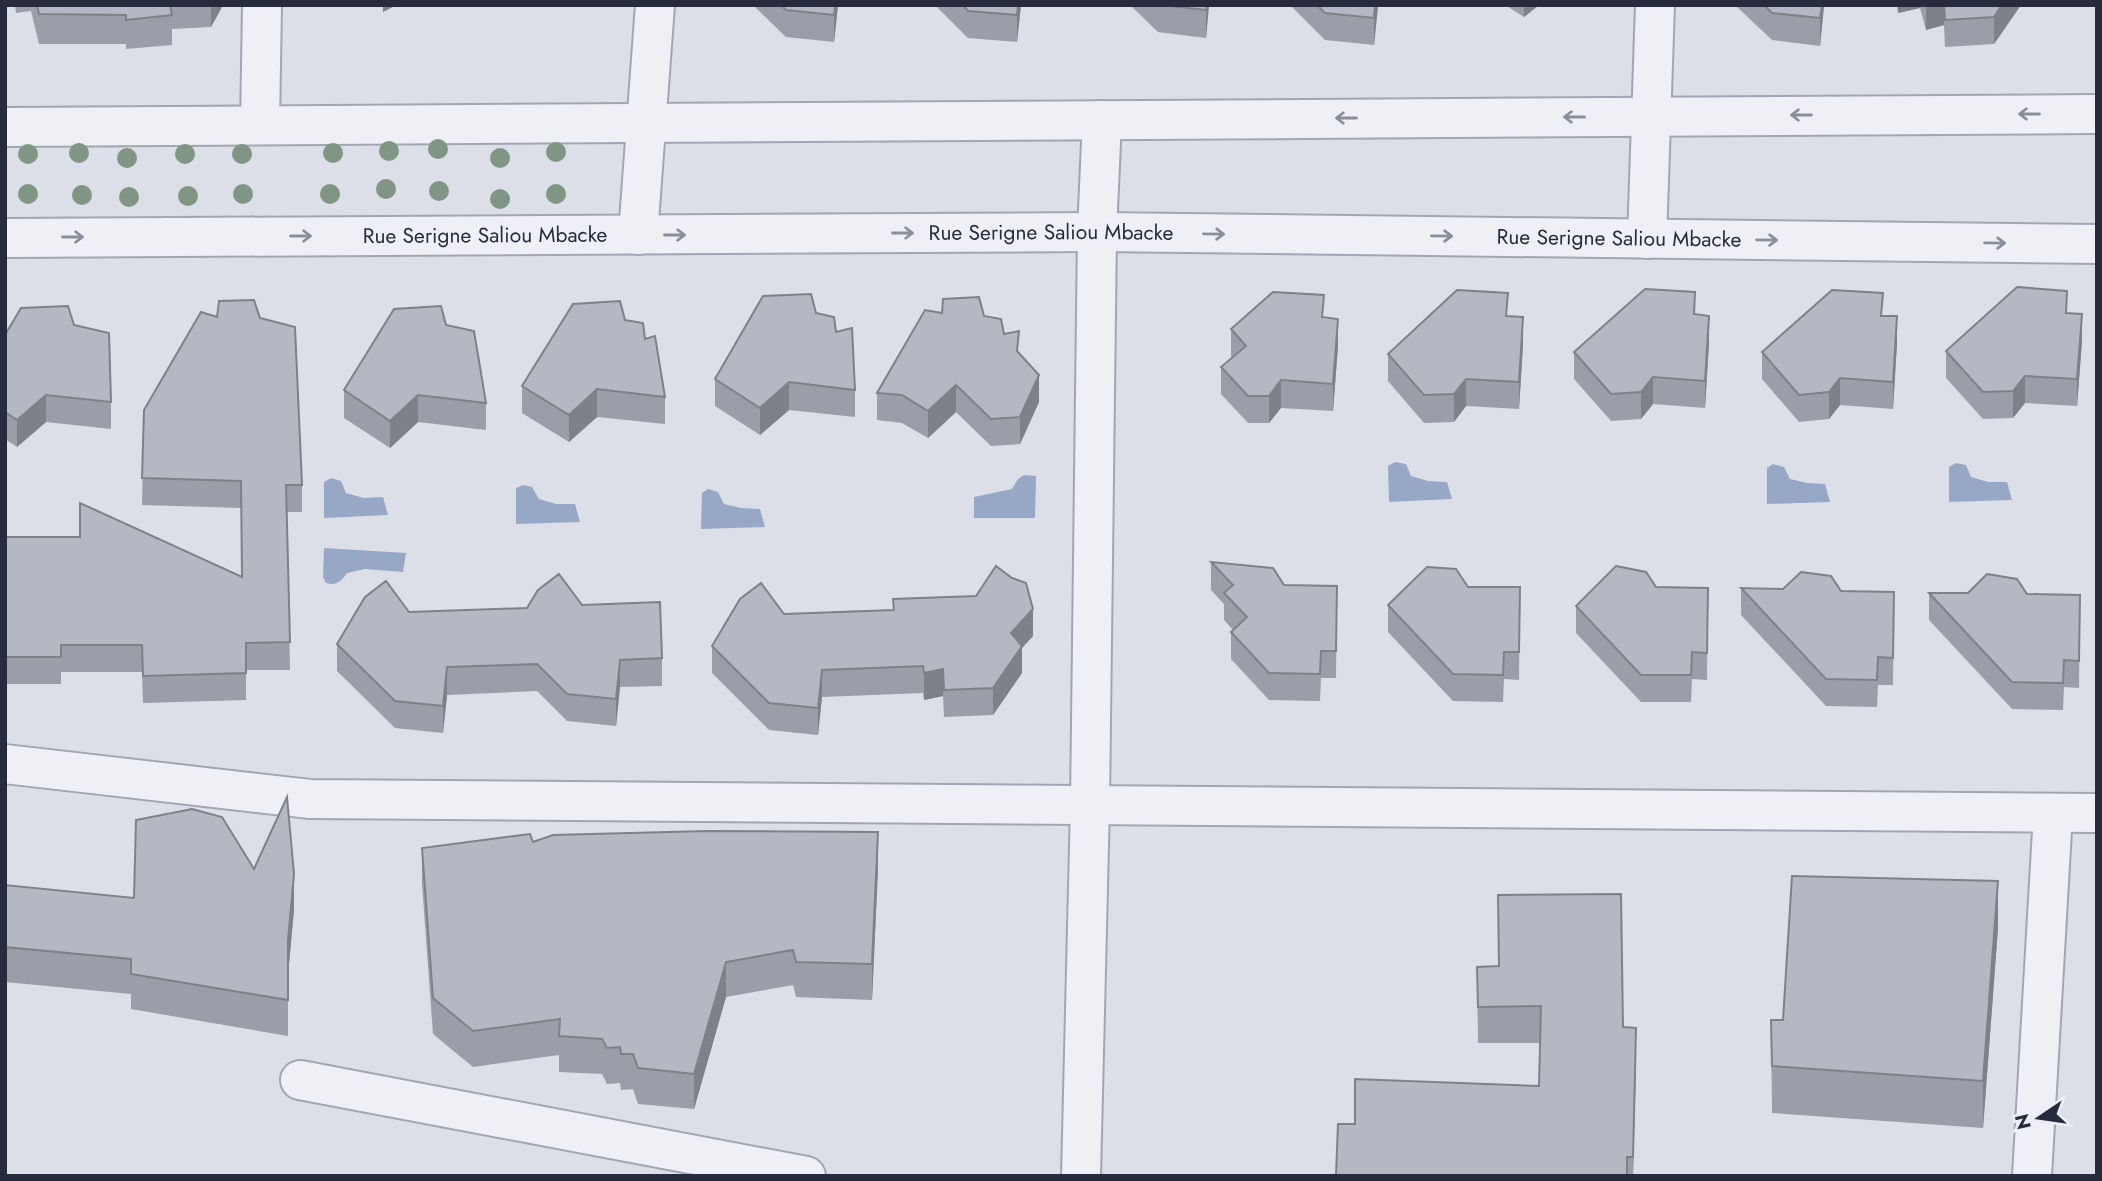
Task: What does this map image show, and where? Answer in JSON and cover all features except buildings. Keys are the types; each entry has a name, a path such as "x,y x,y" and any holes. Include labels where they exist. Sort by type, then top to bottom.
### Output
{"street":[{"path":"260,125 262,5"},
{"path":"638,235 655,5"},
{"path":"1647,239 1655,5"},
{"path":"5,127 2097,114"},
{"path":"1081,1176 1090,805 1097,232 1102,120"},
{"name":"Rue Serigne Saliou Mbacke","path":"5,238 1097,232 2097,244"},
{"path":"5,764 310,799 2097,813"},
{"path":"2032,1176 2053,813"},
{"path":"300,1080 806,1176"}],"water":[{"path":"1395,462 1406,464 1411,476 1428,481 1447,482 1452,499 1389,502 1388,466"},
{"path":"1956,463 1966,465 1971,477 1988,482 2007,482 2012,500 1949,502 1949,467"},
{"path":"1773,464 1784,467 1790,479 1825,484 1830,502 1767,504 1767,468"},
{"path":"1024,475 1036,476 1035,518 974,518 974,497 1012,489"},
{"path":"331,478 341,481 346,493 364,498 383,497 388,515 324,518 324,482"},
{"path":"523,485 532,487 539,499 556,504 575,504 580,522 516,524 516,488"},
{"path":"708,489 718,492 724,504 760,509 765,527 701,529 702,493"},
{"path":"324,548 406,553 403,572 365,569 347,573 335,584 326,583 323,577"}]}
